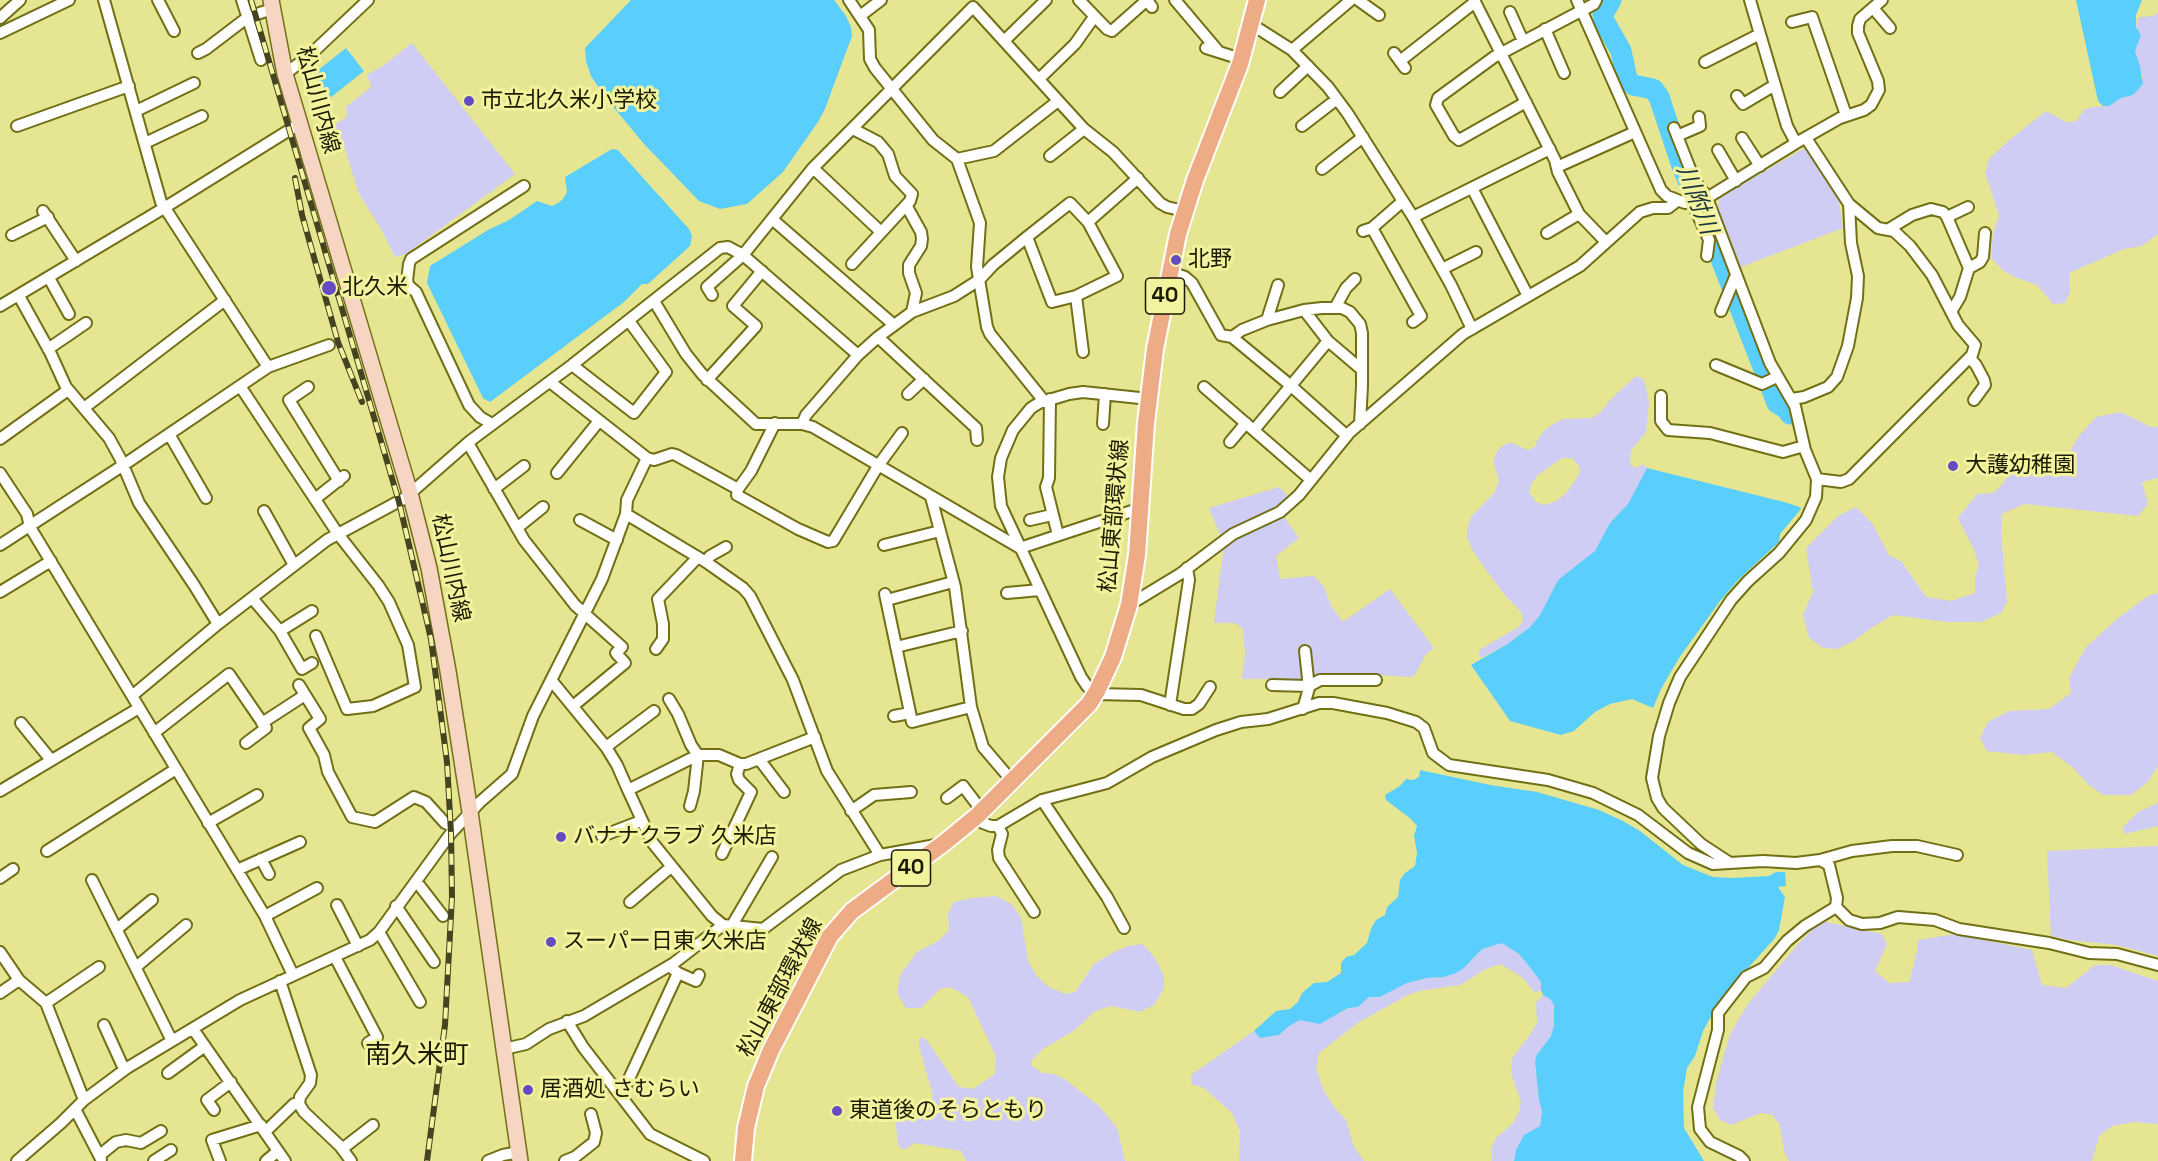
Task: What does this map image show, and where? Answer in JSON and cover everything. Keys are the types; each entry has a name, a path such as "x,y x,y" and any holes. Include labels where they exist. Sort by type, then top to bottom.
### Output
{"main road":[{"name":"松山東部環状線","path":"743,1161 746,1128 756,1086 771,1050 830,936 852,911 944,843 979,814 1077,717 1095,694 1113,657 1129,605 1137,555 1149,399 1155,349 1170,272 1184,211 1241,59 1257,0"},
{"name":"松山川内線","path":"271,5 285,74 299,124 410,493 439,617 520,1156"}],"street":[{"path":"20,0 0,19 2,32 69,0"},
{"path":"104,0 165,208 268,368"},
{"path":"158,0 174,31"},
{"path":"242,0 261,60"},
{"path":"285,74 310,55 368,0"},
{"path":"849,0 870,30 870,59 933,140 957,159 980,223 981,232 976,260 987,327 990,334 1047,400 1049,478 1046,487 1058,535"},
{"path":"860,16 881,0"},
{"path":"1004,41 1046,0"},
{"path":"1079,0 1094,17 1112,31 1147,0 1152,7"},
{"path":"1175,0 1219,52"},
{"path":"1292,50 1352,0 1379,15"},
{"path":"1526,102 1460,140 1454,136 1436,105 1438,98 1501,53 1545,29 1579,5 1594,4 1596,0"},
{"path":"1750,0 1787,126 1801,140 1849,204 1878,228 1889,229 1910,246 1932,275 1958,325 1975,345 1975,351 1970,357 1849,478 1826,481"},
{"path":"1400,61 1474,1 1550,149 1579,214 1606,242"},
{"path":"712,295 707,287 743,255 813,168 973,4 1084,129 1113,152 1160,203 1184,211"},
{"path":"1579,5 1661,190 1677,201 1685,203 1699,200 1736,181 1801,140 1846,115 1864,110 1871,105 1879,90 1878,81 1858,33 1858,26 1860,20 1875,4 1890,28"},
{"path":"198,52 206,49 248,17 271,5"},
{"path":"1510,12 1523,41"},
{"path":"1039,80 1075,44 1094,17"},
{"path":"1792,22 1812,17 1846,115"},
{"path":"1251,24 1292,50 1337,99 1413,217 1442,268 1472,329"},
{"path":"1545,29 1564,73"},
{"path":"1713,62 1760,34"},
{"path":"1206,48 1241,59"},
{"path":"1280,92 1308,66"},
{"path":"136,111 194,83"},
{"path":"17,126 129,86"},
{"path":"1737,96 1743,104 1775,86"},
{"path":"1302,126 1337,99"},
{"path":"957,159 994,151 1058,101"},
{"path":"145,143 202,116"},
{"path":"1699,117 1700,126 1676,132 1694,179 1708,240 1707,256"},
{"path":"0,305 19,296 165,208 299,124"},
{"path":"852,264 906,205 912,194 896,176 888,154 878,142 853,129"},
{"path":"1050,156 1084,129"},
{"path":"1557,167 1635,132"},
{"path":"1322,169 1363,137"},
{"path":"1742,138 1760,166"},
{"path":"1413,217 1550,149"},
{"path":"1718,150 1736,181"},
{"path":"813,168 881,232"},
{"path":"1088,222 1138,178"},
{"path":"492,424 480,417 469,405 416,291 407,282 409,264 411,259 524,186"},
{"path":"1472,188 1527,296"},
{"path":"1699,200 1770,363 1772,380 1794,402 1804,446 1826,481"},
{"path":"1402,201 1367,230 1421,316 1413,322"},
{"path":"1129,605 1187,568 1233,534 1280,512 1299,495 1347,436 1463,334 1580,266 1640,212 1653,208 1668,208 1677,201"},
{"path":"802,424 806,416 858,355 878,337 912,312 954,296 979,280 993,265 1027,237 1070,203 1088,222 1117,276 1076,296 1053,302 1027,237"},
{"path":"1794,402 1828,387 1837,377 1848,346 1857,298 1858,276 1851,243 1849,204"},
{"path":"906,205 921,232 922,239 921,246 909,266 916,293 912,312"},
{"path":"1947,217 1968,207"},
{"path":"1889,229 1912,215 1931,209 1943,212 1947,217 1969,268 1960,297 1951,312"},
{"path":"12,235 45,214 76,261"},
{"path":"1547,233 1579,214"},
{"path":"772,219 894,326"},
{"path":"1969,268 1980,262 1983,257 1984,233"},
{"path":"133,695 218,624 327,540 399,502 492,424 550,382 720,248 728,247 743,255 858,355"},
{"path":"1442,268 1476,252"},
{"path":"707,380 756,326 733,306 762,271"},
{"path":"1170,272 1185,277 1192,283 1216,330 1221,335 1232,337 1347,436"},
{"path":"49,278 69,314"},
{"path":"1335,308 1354,279"},
{"path":"1721,311 1733,282"},
{"path":"1267,320 1278,285"},
{"path":"19,296 68,390 109,438 139,502 218,624"},
{"path":"1076,296 1083,352"},
{"path":"84,408 225,300"},
{"path":"654,301 686,354 707,380 756,424 763,426 775,423 802,424 813,427 1020,548 1141,508"},
{"path":"1232,337 1242,330 1267,320 1304,310 1342,308 1350,312 1360,324 1362,386 1360,424"},
{"path":"1304,310 1328,341 1361,369"},
{"path":"572,365 634,413 666,372 629,321"},
{"path":"48,349 86,322"},
{"path":"878,337 976,428 976,440"},
{"path":"1230,442 1250,426 1290,385 1328,341"},
{"path":"0,545 268,368 329,345"},
{"path":"1970,357 1985,385 1974,400"},
{"path":"1716,365 1762,384 1772,380"},
{"path":"908,394 924,379"},
{"path":"550,382 646,458 654,460 672,454 676,455 738,489"},
{"path":"240,386 338,534 389,602 408,645 415,687 373,706 347,709 316,636"},
{"path":"308,387 289,400 341,479 315,500"},
{"path":"1204,387 1311,480"},
{"path":"0,439 68,390"},
{"path":"1149,399 1076,393 1047,400 1031,408 1013,429 1001,458 998,477 1001,506 1081,676 1095,694 1142,695 1184,709 1192,709 1199,704 1210,687"},
{"path":"1103,424 1105,394"},
{"path":"1661,396 1661,421 1668,430 1710,433 1784,452 1804,446"},
{"path":"557,473 599,421"},
{"path":"775,423 751,471 738,489 737,495 798,529 828,542 835,538 878,466 902,433"},
{"path":"169,434 206,498"},
{"path":"468,443 524,540 575,605 622,647 616,653 625,663 573,706"},
{"path":"17,1161 84,1100 124,1069 240,1000 358,946 379,932 396,906 456,828 512,774 533,716 602,579 626,514 627,500 646,458"},
{"path":"494,489 524,466"},
{"path":"0,473 27,514 30,526 265,916 293,975"},
{"path":"1730,863 1701,844 1663,808 1657,798 1652,778 1659,736 1668,703 1680,677 1731,600 1779,553 1806,520 1826,481"},
{"path":"931,497 953,582 962,631 971,707 983,747 1011,781"},
{"path":"517,528 543,507"},
{"path":"264,511 294,565"},
{"path":"626,514 702,559 743,588 756,606 793,680 827,771 880,855"},
{"path":"1030,520 1052,515"},
{"path":"580,520 617,540"},
{"path":"884,545 940,531"},
{"path":"656,649 663,639 663,624 658,599 702,559 726,547"},
{"path":"0,592 51,561"},
{"path":"1170,705 1189,580 1187,568"},
{"path":"953,582 886,597 912,722 971,707"},
{"path":"1007,592 1040,590"},
{"path":"252,598 280,631 303,669 312,663"},
{"path":"280,631 312,610"},
{"path":"897,647 962,631"},
{"path":"1303,709 1309,686 1305,651"},
{"path":"154,733 229,674 266,728 246,743"},
{"path":"551,680 606,747 617,765 652,842 712,916 727,926 763,929 841,870 880,855 944,843"},
{"path":"1272,685 1309,686 1320,680 1376,680"},
{"path":"299,685 320,719 309,728 324,755 328,772 352,817 375,822 414,797 426,802 446,823 456,828"},
{"path":"262,723 305,695"},
{"path":"669,699 698,755 690,806"},
{"path":"947,798 963,786 983,823 998,826 1042,800 1107,783 1152,757 1215,730 1241,722 1268,719 1319,703 1334,703 1404,717 1416,722 1424,728 1433,753 1449,765 1570,785 1616,803 1638,815 1695,857 1713,864 1796,863 1820,860 1852,851 1892,846 1917,846 1957,855"},
{"path":"0,791 139,708"},
{"path":"606,747 654,711"},
{"path":"894,716 910,713"},
{"path":"21,723 51,760"},
{"path":"628,790 698,755 719,755 740,764 747,764 815,737"},
{"path":"759,759 784,792"},
{"path":"722,854 751,792 739,780 737,774 740,764"},
{"path":"47,851 74,828 176,769"},
{"path":"851,811 874,795 911,792"},
{"path":"208,823 257,795"},
{"path":"1042,800 1107,897 1124,928"},
{"path":"602,836 641,821"},
{"path":"998,826 1002,834 998,850 999,858 1034,912"},
{"path":"237,870 300,842"},
{"path":"504,1048 526,1044 549,1029 584,1016 674,970 727,926 772,857"},
{"path":"261,859 269,874"},
{"path":"1820,860 1829,865 1837,898 1836,908"},
{"path":"630,902 671,867"},
{"path":"0,878 13,869"},
{"path":"92,880 172,1041"},
{"path":"416,880 443,916"},
{"path":"265,916 317,888"},
{"path":"117,929 152,900"},
{"path":"337,906 358,946"},
{"path":"396,906 434,962"},
{"path":"1836,908 1849,920 1862,924 1880,923 1898,917 1935,920 1959,929 2049,943 2090,953 2117,954 2158,966"},
{"path":"1744,1161 1739,1156 1710,1142 1700,1129 1698,1107 1718,1030 1718,1013 1746,976 1764,968 1787,941 1805,926 1836,908"},
{"path":"136,967 186,925"},
{"path":"379,932 420,1002"},
{"path":"0,952 19,980 46,1003 84,1100"},
{"path":"335,957 377,1037 369,1043"},
{"path":"46,1003 99,967"},
{"path":"674,970 696,981 699,975"},
{"path":"621,1096 674,970"},
{"path":"0,993 19,980"},
{"path":"280,981 311,1075 310,1083 300,1097 300,1104 304,1112 342,1149 351,1161"},
{"path":"567,1021 583,1047 650,1134 704,1161"},
{"path":"104,1025 124,1069"},
{"path":"193,1029 282,1156 266,1161"},
{"path":"168,1073 205,1046"},
{"path":"214,1110 207,1100 231,1082"},
{"path":"220,1161 212,1140 263,1128 294,1104 300,1104"},
{"path":"75,1109 100,1158 116,1142 126,1140 141,1143 161,1131"},
{"path":"565,1161 594,1142 596,1133 591,1114"},
{"path":"342,1149 373,1125"},
{"path":"154,1161 171,1150"},
{"path":"490,1161 520,1156"}],"shaded area":[{"path":"2158,13 2158,234 2142,246 2124,249 2069,273 2070,292 2065,303 2053,304 2037,285 2004,271 1991,258 1993,233 1999,216 1985,173 1989,159 2046,111 2066,122 2072,122 2077,120 2084,110 2109,106 2121,98 2133,95 2143,77 2135,51 2137,20 2140,17 2153,16"},
{"path":"412,43 515,174 406,254 395,257 359,194 344,146 332,126 347,117 346,107 371,87 367,75"},
{"path":"1805,148 1839,202 1843,228 1741,267 1718,207 1719,199"},
{"path":"1636,376 1644,379 1649,403 1646,432 1631,451 1630,465 1637,468 1643,464 1647,468 1641,481 1628,504 1610,523 1595,552 1558,580 1540,615 1530,627 1509,643 1481,658 1478,653 1481,649 1520,626 1523,620 1521,612 1503,593 1473,551 1467,537 1471,517 1495,492 1499,480 1493,461 1498,450 1505,444 1512,443 1528,450 1535,447 1539,437 1548,427 1563,419 1592,418 1600,413 1611,399","holes":["1562,458 1572,458 1580,471 1567,492 1558,500 1546,505 1536,502 1529,492 1538,475"]},
{"path":"2121,412 2151,427 2158,427 2158,478 2142,482 2148,504 2138,516 2024,504 2002,514 2001,533 2007,602 2001,613 1981,622 1947,622 1893,615 1852,642 1837,649 1823,648 1809,638 1803,615 1813,592 1806,548 1838,516 1856,507 1872,523 1889,555 1902,562 1926,597 1951,601 1975,593 1975,577 1979,565 1958,518 1977,494 1993,493 2003,484 2014,467 2059,470 2079,436 2096,417"},
{"path":"1279,487 1291,499 1279,510 1299,538 1276,556 1280,579 1314,576 1324,587 1331,606 1343,622 1390,589 1434,648 1426,654 1415,675 1411,677 1378,675 1368,682 1269,688 1269,679 1242,679 1245,654 1243,629 1235,623 1214,623 1224,544 1209,508"},
{"path":"2158,593 2158,766 2148,782 2131,795 2103,795 2052,752 2024,755 1987,751 1980,738 1988,722 2009,711 2049,709 2071,693 2069,678 2086,647 2118,618 2148,596"},
{"path":"2158,803 2158,826 2125,834 2123,827 2138,812"},
{"path":"2158,846 2158,956 2117,945 2051,936 2047,851"},
{"path":"996,896 1011,904 1021,918 1028,961 1037,976 1049,987 1066,994 1075,992 1094,964 1128,946 1143,944 1155,958 1164,976 1164,989 1154,1005 1140,1012 1111,1006 1095,1011 1075,1030 1043,1049 1031,1061 1032,1066 1042,1073 1054,1074 1066,1080 1100,1107 1117,1128 1125,1161 966,1161 961,1151 915,1143 904,1150 898,1146 895,1116 901,1109 916,1113 929,1104 933,1095 919,1047 919,1038 924,1038 928,1042 959,1087 973,1089 995,1074 996,1057 968,997 950,987 940,989 921,1008 906,1008 897,993 900,975 917,952 938,941 949,930 948,913 954,902"},
{"path":"1821,921 1882,934 1887,944 1875,971 1889,983 1909,982 1918,940 1956,934 2032,950 2042,985 2066,988 2095,965 2111,965 2158,981 2158,1124 2134,1122 2112,1126 2099,1136 2092,1161 1789,1161 1784,1151 1780,1125 1772,1115 1761,1113 1731,1125 1720,1120 1713,1108 1716,1083 1730,1034 1748,1004 1798,944"},
{"path":"1502,942 1519,954 1532,970 1541,982 1541,990 1535,993 1523,978 1501,964 1486,969 1460,985 1419,991 1408,995 1359,1022 1319,1053 1316,1068 1323,1089 1334,1107 1346,1120 1354,1147 1364,1161 1239,1161 1240,1132 1232,1113 1204,1088 1191,1084 1191,1075 1254,1031 1260,1038 1279,1035 1300,1020 1339,1014 1348,1008 1358,1007 1369,997 1380,997 1407,983 1444,977 1471,961 1482,949"},
{"path":"1543,995 1554,1005 1554,1025 1551,1036 1536,1056 1535,1072 1542,1112 1540,1126 1524,1136 1516,1150 1514,1161 1492,1161 1491,1149 1496,1138 1513,1123 1519,1112 1521,1102 1512,1076 1511,1065 1513,1057 1537,1023 1536,1003"}],"water":[{"path":"631,0 834,0 846,16 852,36 825,109 783,172 747,204 720,209 699,201 644,144 605,97 591,76 585,48"},
{"path":"2076,0 2142,0 2136,15 2136,27 2141,35 2135,51 2143,84 2133,95 2121,98 2109,106 2103,106 2098,101"},
{"path":"346,48 364,71 330,98 312,75"},
{"path":"612,149 618,150 689,229 692,236 690,246 648,284 642,284 624,302 490,402 483,398 427,283 430,266 537,201 552,206 558,203 567,192 565,177"},
{"path":"1647,468 1784,502 1801,509 1780,534 1779,542 1739,579 1720,601 1679,658 1653,708 1632,699 1610,704 1595,712 1574,731 1561,735 1510,721 1471,665 1509,643 1530,627 1540,615 1558,580 1595,551 1610,523 1628,504"},
{"path":"1420,770 1490,785 1537,792 1599,810 1640,831 1683,865 1713,877 1769,876 1776,872 1785,872 1786,886 1778,887 1785,897 1779,930 1775,938 1717,1006 1703,1031 1695,1056 1687,1068 1683,1092 1684,1128 1704,1161 1514,1161 1516,1150 1524,1135 1540,1126 1542,1112 1535,1062 1536,1056 1551,1036 1554,1025 1554,1005 1543,995 1541,982 1519,954 1502,943 1482,949 1456,973 1407,983 1380,997 1369,997 1358,1007 1348,1008 1320,1024 1300,1020 1279,1035 1260,1038 1254,1031 1276,1011 1290,1009 1298,1002 1302,993 1314,983 1327,982 1341,973 1341,963 1367,943 1376,920 1385,915 1387,907 1398,897 1400,880 1415,866 1417,853 1414,836 1417,826 1386,800 1385,795 1400,786 1406,779 1413,780 1419,777"}],"waterway":[{"name":"川附川","path":"1611,0 1603,14 1604,21 1621,51 1627,79 1633,85 1653,89 1659,97 1683,169 1702,210 1777,403 1790,414"}],"railway":[{"path":"251,0 399,502 431,639 447,762 452,897 445,1025 427,1161"},
{"path":"295,178 302,215 338,342 362,402"}],"place":[{"name":"市立北久米小学校","path":"469,101"},
{"name":"北野","path":"1176,260"},
{"name":"北久米","path":"329,288"},
{"name":"大護幼稚園","path":"1953,466"},
{"name":"バナナクラブ 久米店","path":"561,837"},
{"name":"スーパー日東 久米店","path":"551,942"},
{"name":"居酒処 さむらい","path":"528,1090"},
{"name":"東道後のそらともり","path":"837,1111"}],"district":[{"name":"南久米町","path":"417,1056"}]}
